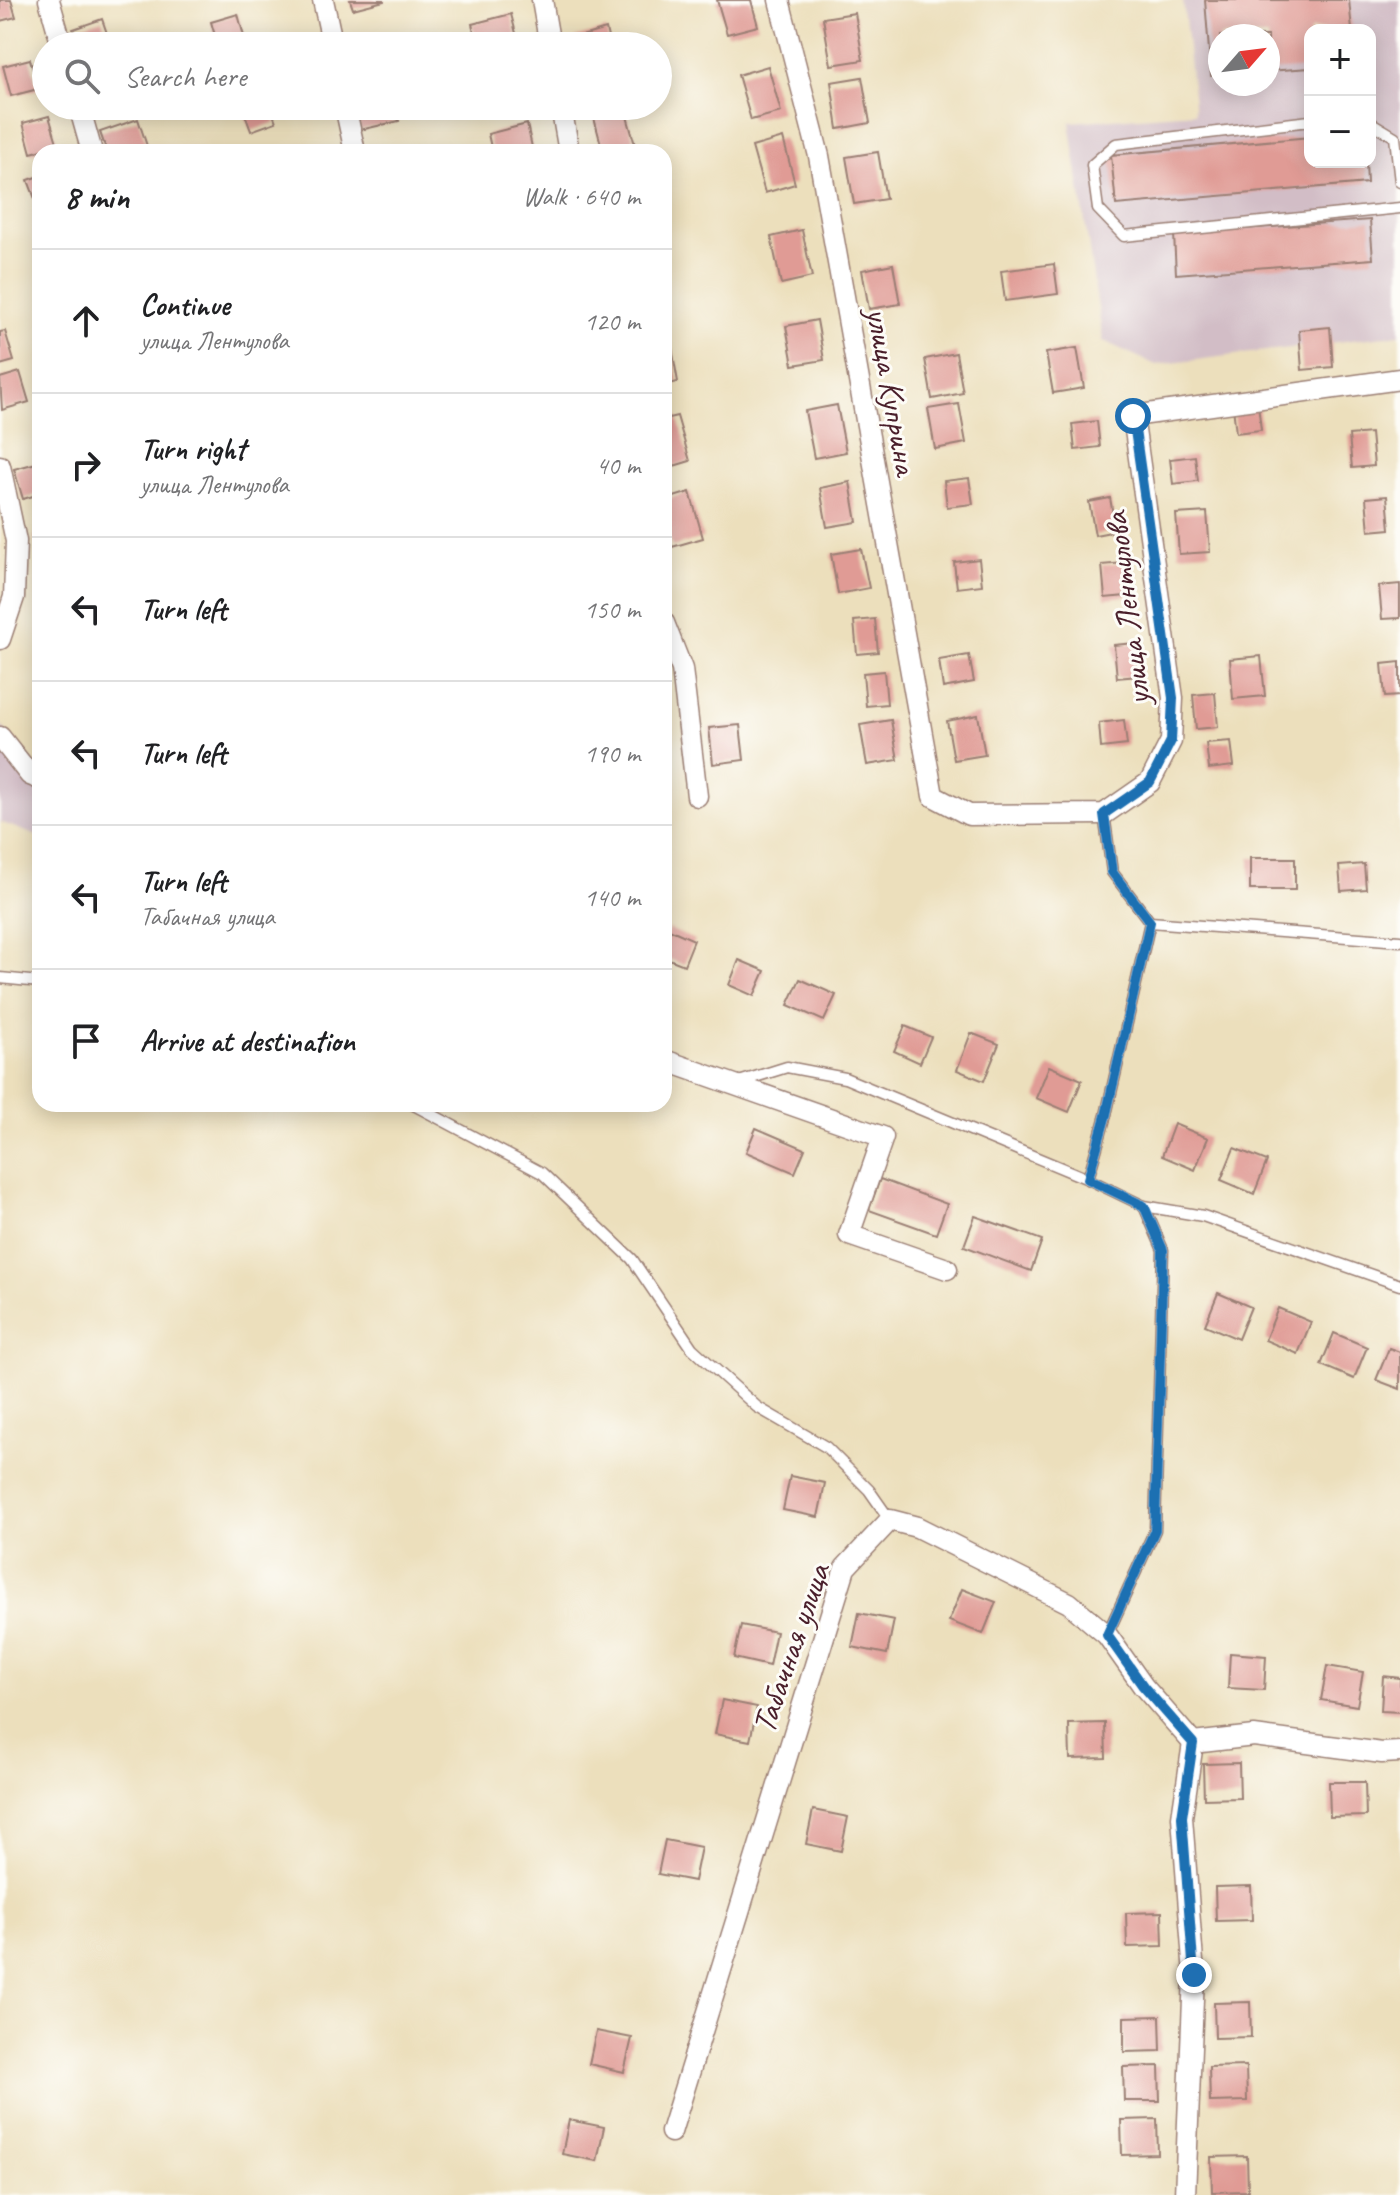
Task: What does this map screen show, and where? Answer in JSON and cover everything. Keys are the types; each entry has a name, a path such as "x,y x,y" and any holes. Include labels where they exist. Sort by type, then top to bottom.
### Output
{"street":[{"path":"49,0 58,32"},
{"path":"323,0 330,32"},
{"path":"542,0 548,32"},
{"name":"улица Куприна","path":"779,0 819,156 933,796 969,815 1104,814"},
{"path":"83,120 90,144"},
{"path":"348,120 353,144"},
{"path":"563,120 568,144"},
{"name":"улица Лентулова","path":"1104,814 1150,782 1171,741 1173,698 1133,416 1400,379"},
{"path":"0,466 16,541 14,597 0,639"},
{"path":"672,643 682,669 697,796"},
{"path":"0,737 32,776"},
{"path":"672,1063 883,1137 849,1235 947,1269"},
{"path":"890,1520 917,1527 1069,1603 1107,1635 1143,1686 1193,1743 1182,1817 1194,1975 1185,2195"},
{"name":"Табачная улица","path":"671,2132 845,1568 890,1520"},
{"path":"1193,1743 1254,1736 1382,1753 1400,1752"}],"lane":[{"path":"1304,122 1116,144 1092,165 1098,209 1124,236 1400,208"},
{"path":"1376,126 1395,137 1400,182"},
{"path":"1104,814 1112,872 1150,922 1400,941"},
{"path":"1088,1179 1106,1115 1150,922"},
{"path":"0,978 32,981"},
{"path":"734,1084 787,1067 845,1078 1088,1179 1144,1206 1203,1216 1400,1285"},
{"path":"427,1112 542,1173 632,1259 692,1348 757,1407 826,1447 869,1490 890,1520"},
{"path":"1107,1635 1155,1530 1163,1250 1144,1206"}],"shaded area":[{"path":"1183,0 1400,0 1400,334 1156,365 1103,341 1070,122 1195,113"},
{"path":"0,724 32,762 32,834 0,822"}],"building":[{"path":"0,0 11,0 16,17 0,21"},
{"path":"350,0 384,0 384,1 353,9"},
{"path":"717,0 751,0 758,26 727,34"},
{"path":"1205,0 1349,0 1351,24 1304,24 1304,68 1280,70 1280,24 1208,24 1208,38"},
{"path":"855,13 863,60 831,65 823,18"},
{"path":"238,14 243,32 214,32 211,22"},
{"path":"511,14 516,32 474,32 472,24"},
{"path":"102,19 106,32 74,32 73,29"},
{"path":"30,59 32,91 11,96 3,66"},
{"path":"768,66 781,112 751,120 738,75"},
{"path":"862,77 870,123 838,129 831,82"},
{"path":"50,120 57,144 32,144 31,153 23,123"},
{"path":"138,120 146,144 104,144 100,132"},
{"path":"247,120 275,120 276,122 251,131"},
{"path":"358,120 399,120 399,121 360,130"},
{"path":"595,120 628,120 635,144 601,144"},
{"path":"527,124 531,144 490,144 488,134"},
{"path":"783,138 795,184 765,193 752,147"},
{"path":"1304,138 1304,168 1366,168 1367,183 1116,205 1111,155"},
{"path":"878,152 886,199 854,204 846,157"},
{"path":"1370,220 1373,259 1176,274 1174,234"},
{"path":"802,230 812,277 781,284 771,237"},
{"path":"893,264 900,304 869,309 862,270"},
{"path":"1054,264 1058,294 1005,301 1001,271"},
{"path":"817,320 824,360 793,365 786,326"},
{"path":"1330,327 1333,367 1302,370 1299,330"},
{"path":"5,331 14,361 0,365 0,332"},
{"path":"1077,348 1084,388 1053,393 1046,353"},
{"path":"672,349 678,382 672,383"},
{"path":"956,353 963,393 932,399 925,359"},
{"path":"20,372 29,402 2,410 0,378"},
{"path":"959,404 966,443 935,449 928,409"},
{"path":"1258,404 1261,430 1236,433 1233,407"},
{"path":"837,405 846,452 814,458 805,411"},
{"path":"677,416 690,461 672,467 672,417"},
{"path":"1097,421 1100,447 1075,450 1072,424"},
{"path":"1371,433 1374,466 1352,468 1349,435"},
{"path":"1195,456 1198,481 1173,484 1170,459"},
{"path":"32,464 32,496 23,499 14,469"},
{"path":"969,478 973,504 947,507 944,481"},
{"path":"850,482 857,522 827,527 820,488"},
{"path":"690,492 703,538 672,547 672,498"},
{"path":"1387,496 1390,529 1369,531 1366,498"},
{"path":"1110,498 1116,531 1095,535 1089,502"},
{"path":"1207,512 1210,552 1179,554 1176,514"},
{"path":"861,549 869,588 838,594 831,554"},
{"path":"979,559 982,585 957,588 954,562"},
{"path":"1124,563 1126,596 1105,598 1102,565"},
{"path":"1400,584 1400,618 1382,619 1379,586"},
{"path":"875,619 878,652 857,654 854,621"},
{"path":"1135,643 1138,676 1117,678 1114,645"},
{"path":"969,655 974,682 943,688 939,660"},
{"path":"1261,656 1265,696 1233,699 1230,659"},
{"path":"1400,662 1400,696 1385,697 1382,664"},
{"path":"884,671 887,704 866,706 863,673"},
{"path":"1215,693 1218,727 1196,729 1193,695"},
{"path":"978,715 985,755 954,760 947,721"},
{"path":"891,720 898,760 867,765 860,725"},
{"path":"1124,720 1127,745 1101,748 1099,723"},
{"path":"740,725 744,760 713,764 709,728"},
{"path":"1231,741 1234,766 1209,769 1206,743"},
{"path":"1250,858 1295,858 1295,890 1250,890"},
{"path":"1364,864 1366,889 1341,891 1339,866"},
{"path":"672,930 694,940 684,965 672,960"},
{"path":"739,960 765,971 754,996 729,985"},
{"path":"800,979 836,995 824,1021 788,1005"},
{"path":"905,1026 931,1037 920,1063 894,1051"},
{"path":"971,1033 999,1044 984,1081 957,1070"},
{"path":"1049,1066 1082,1080 1069,1112 1036,1098"},
{"path":"1174,1124 1208,1138 1195,1170 1162,1156"},
{"path":"756,1128 805,1149 795,1173 746,1152"},
{"path":"1234,1148 1267,1161 1254,1194 1221,1180"},
{"path":"880,1179 947,1204 936,1234 869,1210"},
{"path":"975,1216 1042,1240 1031,1271 964,1246"},
{"path":"1218,1293 1251,1307 1238,1339 1205,1325"},
{"path":"1278,1308 1311,1322 1298,1354 1265,1340"},
{"path":"1334,1333 1367,1347 1354,1379 1321,1365"},
{"path":"1389,1348 1400,1352 1400,1389 1376,1380"},
{"path":"790,1476 825,1483 818,1517 783,1510"},
{"path":"962,1589 996,1602 983,1634 949,1621"},
{"path":"859,1613 894,1620 887,1654 852,1647"},
{"path":"741,1625 776,1632 769,1666 734,1658"},
{"path":"1230,1653 1266,1656 1264,1690 1228,1688"},
{"path":"1327,1666 1363,1672 1357,1706 1321,1700"},
{"path":"1383,1676 1400,1678 1400,1712 1381,1711"},
{"path":"722,1700 757,1707 750,1741 715,1734"},
{"path":"1105,1723 1106,1758 1070,1759 1069,1724"},
{"path":"1239,1763 1240,1798 1204,1799 1203,1764"},
{"path":"1329,1782 1365,1782 1366,1816 1330,1817"},
{"path":"813,1810 848,1817 841,1851 806,1844"},
{"path":"665,1840 701,1847 694,1881 658,1874"},
{"path":"1251,1886 1252,1920 1216,1921 1215,1887"},
{"path":"1162,1912 1163,1946 1127,1947 1126,1913"},
{"path":"1250,2002 1251,2037 1215,2038 1214,2003"},
{"path":"1160,2016 1161,2051 1124,2052 1124,2017"},
{"path":"596,2031 632,2038 624,2072 589,2064"},
{"path":"1159,2066 1160,2101 1124,2101 1123,2067"},
{"path":"1246,2066 1247,2101 1210,2102 1209,2067"},
{"path":"1157,2119 1158,2154 1122,2155 1121,2120"},
{"path":"569,2120 604,2127 597,2161 562,2154"},
{"path":"1247,2156 1248,2191 1212,2192 1211,2157"}],"route":[{"path":"1133,416 1173,698 1171,741 1150,782 1104,814 1112,872 1150,922 1106,1115 1088,1179 1144,1206 1163,1250 1155,1530 1107,1635 1143,1686 1193,1743 1182,1817 1194,1975"}]}
